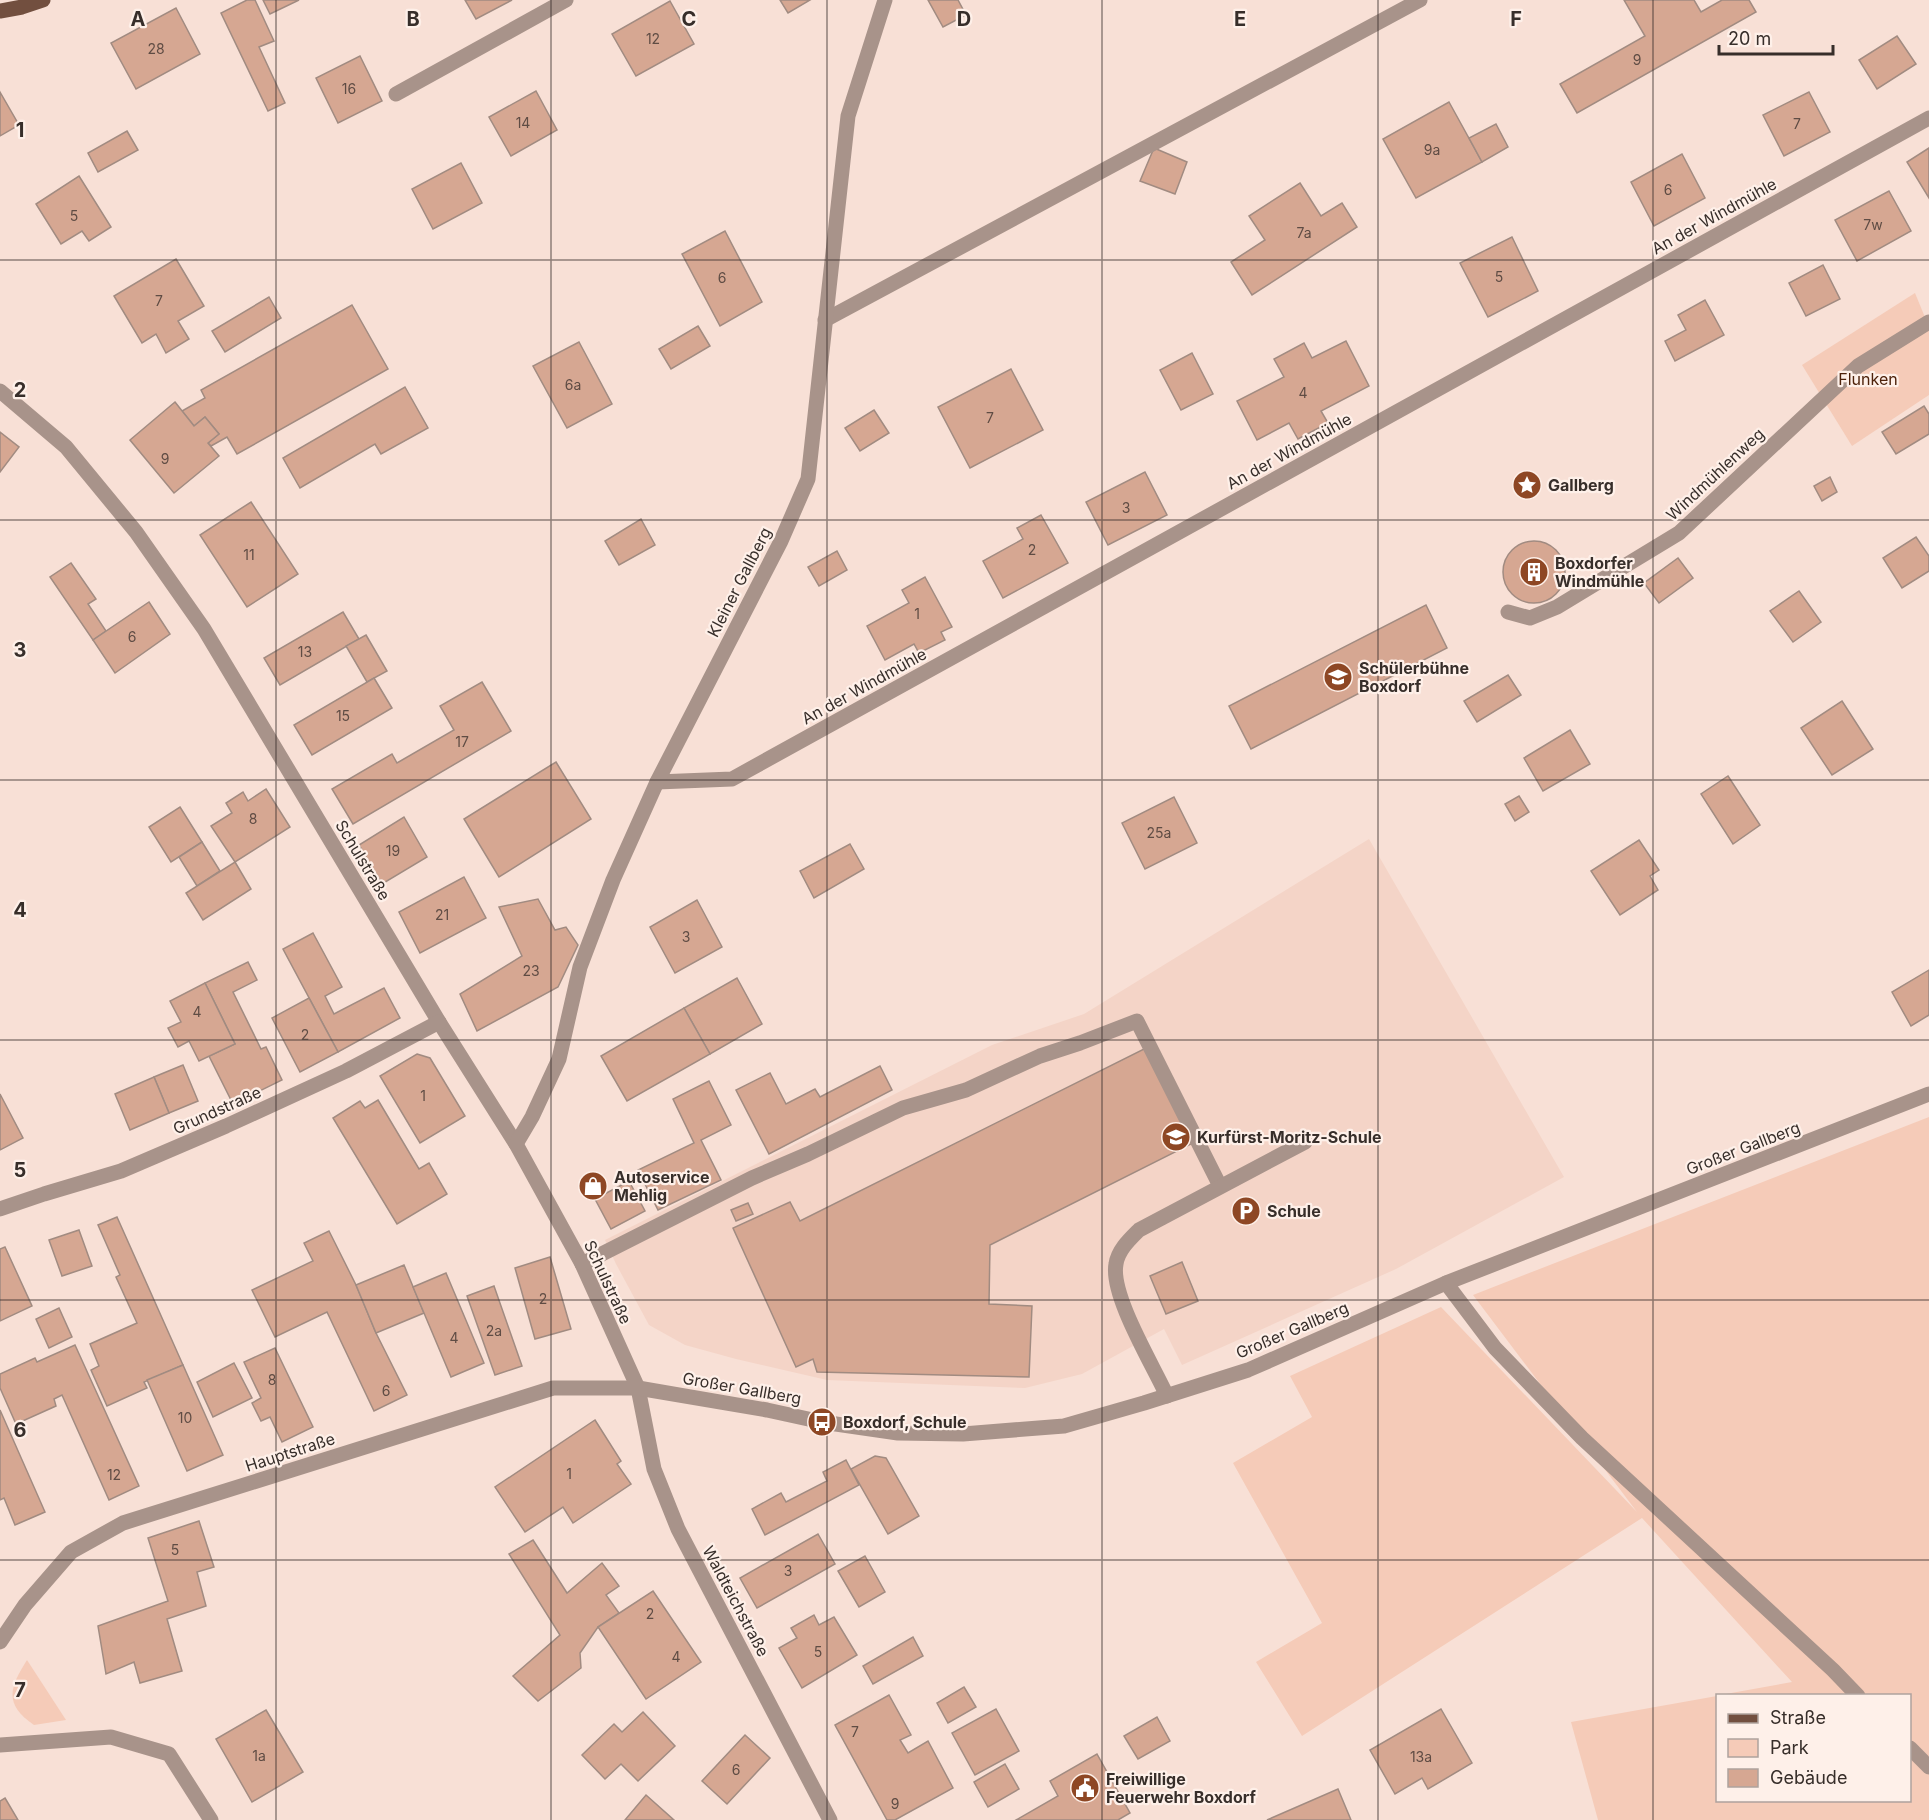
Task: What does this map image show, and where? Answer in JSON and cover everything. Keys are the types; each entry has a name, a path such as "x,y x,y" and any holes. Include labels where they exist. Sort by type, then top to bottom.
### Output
{"main road":[{"path":"0,11 43,0"}],"street":[{"path":"396,94 566,0"},
{"path":"825,320 1420,0"},
{"name":"Kleiner Gallberg","path":"516,1144 532,1117 559,1059 580,967 613,880 657,783 781,541 808,479 848,116 886,2"},
{"name":"An der Windmühle","path":"657,783 732,779 1929,118"},
{"name":"Windmühlenweg","path":"1508,612 1530,618 1557,607 1679,533 1858,366 1929,322"},
{"name":"Schulstraße","path":"0,391 66,447 136,532 204,628 439,1022 516,1144 582,1264 638,1388"},
{"path":"582,1264 752,1178 903,1108 966,1090 1040,1056 1137,1021 1220,1186"},
{"name":"Grundstraße","path":"0,1209 121,1172 346,1071 439,1022"},
{"name":"Großer Gallberg","path":"638,1388 768,1410 822,1422 887,1431 963,1434 1064,1426 1248,1370 1446,1283 1929,1095"},
{"path":"1167,1396 1121,1301 1116,1282 1116,1263 1123,1247 1139,1230 1305,1142"},
{"path":"1446,1283 1495,1348 1582,1438 1857,1694"},
{"name":"Hauptstraße","path":"0,1642 25,1605 71,1552 123,1523 553,1388 638,1388"},
{"name":"Waldteichstraße","path":"638,1388 654,1469 678,1529 830,1820"},
{"path":"0,1745 111,1737 169,1754 211,1820"},
{"path":"1911,1749 1929,1767"}],"shaded area":[{"name":"Kurfürst-Moritz-Schule","path":"1369,839 1564,1177 1396,1269 1182,1365 1164,1329 1082,1374 1025,1388 827,1380 685,1345 649,1325 605,1240 992,1045 1084,1014"}],"green space":[{"name":"Flunken","path":"1915,293 1929,327 1929,395 1852,446 1802,365"},
{"path":"1929,1117 1929,1820 1598,1820 1571,1722 1716,1696 1716,1802 1911,1802 1911,1694 1726,1694 1792,1682 1642,1518 1302,1736 1256,1662 1322,1623 1233,1463 1312,1417 1290,1376 1441,1307 1637,1512 1473,1295"},
{"path":"27,1660 66,1720 34,1725 17,1710 12,1695"}],"building":[{"path":"247,0 255,0 274,41 259,47 285,103 268,111 221,13"},
{"path":"263,0 299,0 270,14"},
{"path":"465,0 512,0 476,19"},
{"path":"780,0 810,0 788,13"},
{"path":"928,0 958,0 966,15 943,27"},
{"path":"1624,0 1694,0 1701,12 1722,0 1749,0 1756,12 1577,113 1560,84 1645,36"},
{"path":"670,1 694,44 636,76 612,34"},
{"path":"176,8 200,54 136,89 111,43"},
{"path":"1897,36 1916,64 1877,89 1859,60"},
{"path":"360,56 382,101 338,123 316,78"},
{"path":"536,91 557,130 511,156 489,117"},
{"path":"0,92 19,125 0,136"},
{"path":"1809,92 1830,132 1784,156 1763,115"},
{"path":"1449,102 1482,162 1416,198 1383,139"},
{"path":"1496,124 1508,147 1482,162 1469,138"},
{"path":"127,131 138,150 98,172 88,153"},
{"path":"1154,148 1187,162 1175,194 1140,181"},
{"path":"1929,148 1929,198 1907,162"},
{"path":"1682,154 1705,198 1654,226 1631,182"},
{"path":"461,163 482,203 433,229 412,189"},
{"path":"79,176 111,227 89,241 82,231 61,244 36,204"},
{"path":"1300,183 1321,216 1342,203 1357,227 1252,295 1231,262 1265,240 1249,216"},
{"path":"1889,191 1911,231 1857,261 1835,220"},
{"path":"725,231 762,302 720,326 682,254"},
{"path":"1512,237 1538,291 1488,317 1460,263"},
{"path":"176,259 204,306 178,321 189,339 166,353 156,334 142,343 114,296"},
{"path":"1823,265 1840,299 1806,316 1789,283"},
{"path":"269,297 281,318 225,352 212,331"},
{"path":"1705,300 1724,335 1675,361 1665,341 1686,330 1678,315"},
{"path":"352,305 388,369 237,454 227,437 211,446 208,443 219,434 205,417 194,426 182,411 205,398 201,390"},
{"path":"698,326 710,346 671,369 659,349"},
{"path":"1346,341 1369,386 1321,411 1328,423 1298,439 1289,423 1257,440 1237,401 1284,377 1274,359 1304,343 1312,358"},
{"path":"579,342 612,404 567,428 533,366"},
{"path":"1192,353 1213,394 1181,410 1160,370"},
{"path":"1011,369 1043,430 970,468 938,407"},
{"path":"405,387 428,428 381,454 375,444 300,488 283,458"},
{"path":"175,402 194,426 205,417 219,434 208,443 219,456 174,493 130,440"},
{"path":"1924,406 1929,414 1929,434 1896,454 1882,432"},
{"path":"874,410 889,433 860,451 845,428"},
{"path":"0,432 19,447 0,472"},
{"path":"1145,472 1167,515 1108,545 1086,502"},
{"path":"1830,477 1837,492 1822,501 1814,486"},
{"path":"251,502 298,574 247,607 200,535"},
{"path":"1041,515 1068,563 1003,598 983,561 1023,539 1017,528"},
{"path":"641,519 655,545 619,565 605,541"},
{"path":"1916,537 1929,556 1929,571 1902,588 1883,558"},
{"name":"Boxdorfer Windmühle","path":"1528,541 1540,541 1556,550 1563,560 1565,572 1563,584 1556,594 1540,603 1528,603 1517,598 1508,589 1503,578 1503,566 1508,555 1517,546"},
{"path":"837,551 847,570 819,586 808,567"},
{"path":"1678,558 1693,578 1659,603 1644,583"},
{"path":"71,563 96,599 88,604 106,631 93,640 50,577"},
{"path":"925,577 952,627 941,632 945,640 919,653 914,644 885,660 867,626 909,603 902,590"},
{"path":"1799,591 1821,622 1793,642 1770,611"},
{"path":"149,602 170,634 115,673 93,640"},
{"name":"Schülerbühne Boxdorf","path":"1426,605 1447,648 1251,749 1229,706"},
{"path":"343,612 359,639 280,685 264,658"},
{"path":"366,635 387,671 367,682 346,646"},
{"path":"1508,675 1521,695 1477,722 1464,701"},
{"path":"374,678 392,708 312,755 294,725"},
{"path":"482,682 511,731 353,824 332,789 392,754 397,763 454,730 440,706"},
{"path":"1842,701 1873,749 1832,775 1801,728"},
{"path":"1570,730 1590,764 1543,791 1524,758"},
{"path":"556,762 591,819 499,877 464,819"},
{"path":"1728,776 1760,825 1733,844 1701,794"},
{"path":"266,789 290,827 235,862 211,826 232,813 226,803 243,792 248,801"},
{"path":"1519,796 1529,812 1515,821 1505,804"},
{"path":"1174,797 1197,843 1145,869 1122,823"},
{"path":"180,807 202,842 171,862 149,827"},
{"path":"404,817 427,857 382,884 359,845"},
{"path":"1639,840 1659,870 1650,876 1658,890 1620,915 1591,871"},
{"path":"202,842 220,871 197,886 179,857"},
{"path":"850,844 864,869 814,898 800,871"},
{"path":"235,862 251,889 203,920 186,893"},
{"path":"464,877 486,918 420,953 399,912"},
{"path":"538,899 555,930 566,927 578,945 558,987 477,1031 460,994 522,956 499,907"},
{"path":"697,900 722,947 675,973 650,927"},
{"path":"313,933 342,987 325,996 334,1014 384,988 400,1018 338,1052 283,949"},
{"path":"248,962 257,980 233,992 261,1049 266,1047 282,1080 233,1104 209,1056 235,1044 205,983"},
{"path":"1929,970 1929,1015 1911,1026 1892,992"},
{"path":"737,978 762,1024 710,1054 684,1008"},
{"path":"205,983 235,1044 199,1061 189,1041 178,1047 168,1028 181,1022 170,1001"},
{"path":"309,998 338,1052 300,1072 272,1018"},
{"path":"684,1008 710,1054 627,1101 601,1056"},
{"path":"1148,1047 1195,1142 990,1245 989,1304 1032,1306 1029,1377 817,1372 813,1359 796,1367 733,1228 790,1202 800,1221"},
{"path":"417,1054 430,1058 465,1116 420,1143 380,1076"},
{"path":"183,1065 198,1101 169,1113 154,1077"},
{"path":"880,1066 892,1090 769,1154 736,1090 770,1073 786,1104 815,1089 820,1097"},
{"path":"154,1077 169,1113 130,1130 115,1094"},
{"path":"709,1081 731,1125 701,1140 721,1180 658,1210 638,1170 694,1143 673,1099"},
{"path":"0,1094 23,1138 0,1150"},
{"path":"378,1100 419,1169 429,1163 447,1194 397,1224 333,1118 360,1101 365,1108"},
{"path":"629,1181 645,1211 611,1229 595,1199"},
{"path":"748,1203 753,1214 736,1221 731,1210"},
{"path":"117,1217 183,1365 144,1382 147,1388 107,1406 91,1370 99,1366 90,1344 137,1323 116,1277 120,1275 98,1225"},
{"path":"79,1230 92,1266 62,1276 49,1240"},
{"path":"329,1231 407,1395 374,1411 327,1312 275,1337 252,1290 313,1261 304,1243"},
{"path":"5,1247 32,1306 0,1321 0,1249"},
{"path":"550,1257 571,1329 535,1339 515,1268"},
{"path":"1182,1262 1198,1301 1166,1314 1150,1276"},
{"path":"404,1265 424,1313 376,1333 356,1285"},
{"path":"446,1273 484,1363 451,1377 413,1287"},
{"path":"494,1286 522,1366 495,1375 467,1296"},
{"path":"59,1308 72,1337 49,1348 36,1319"},
{"path":"75,1345 139,1486 109,1500 62,1395 54,1399 56,1406 16,1424 0,1388 0,1374 35,1358 37,1362"},
{"path":"275,1348 313,1427 282,1442 270,1417 261,1421 252,1403 261,1398 244,1362"},
{"path":"234,1363 252,1398 213,1417 197,1382"},
{"path":"183,1365 223,1455 187,1471 147,1380"},
{"path":"0,1410 45,1512 15,1525 4,1498 0,1500"},
{"path":"595,1420 621,1461 617,1464 631,1484 573,1523 563,1507 525,1532 495,1487"},
{"path":"875,1456 886,1458 919,1516 888,1534 851,1469"},
{"path":"846,1460 859,1485 765,1535 752,1509 781,1493 786,1502 827,1481 823,1472"},
{"path":"199,1521 214,1567 197,1572 206,1606 167,1619 182,1671 140,1683 134,1662 106,1674 98,1626 168,1601 148,1538"},
{"path":"818,1534 835,1564 757,1608 740,1578"},
{"path":"533,1540 567,1593 602,1563 619,1586 606,1595 619,1613 598,1627 580,1653 581,1668 538,1701 513,1676 560,1635 509,1554"},
{"path":"865,1556 885,1592 859,1607 838,1571"},
{"path":"653,1591 701,1662 646,1699 598,1627"},
{"path":"814,1615 819,1625 834,1617 857,1655 802,1688 779,1648 797,1638 791,1628"},
{"path":"913,1637 923,1656 873,1684 863,1666"},
{"path":"964,1687 976,1707 948,1723 937,1703"},
{"path":"889,1695 911,1735 900,1740 908,1753 928,1741 953,1788 895,1820 887,1820 835,1725"},
{"path":"996,1709 1019,1751 975,1775 952,1733"},
{"path":"1441,1709 1472,1763 1428,1789 1422,1778 1395,1794 1370,1750"},
{"path":"266,1710 303,1772 252,1802 216,1739"},
{"path":"643,1712 675,1746 638,1781 621,1764 605,1779 582,1755 614,1724 622,1732"},
{"path":"1157,1717 1170,1741 1138,1759 1124,1736"},
{"path":"745,1735 770,1758 727,1804 702,1781"},
{"name":"Freiwillige Feuerwehr Boxdorf","path":"1097,1754 1130,1813 1118,1820 1016,1820 1058,1796 1050,1781"},
{"path":"1005,1764 1019,1789 988,1807 974,1782"},
{"path":"1338,1789 1351,1820 1267,1820"},
{"path":"646,1795 674,1820 625,1820"},
{"path":"5,1798 18,1820 0,1820 0,1801"}],"place":[{"name":"Gallberg","path":"1527,485"},
{"name":"Boxdorfer Windmühle","path":"1534,572"},
{"name":"Schülerbühne Boxdorf","path":"1338,677"},
{"name":"Kurfürst-Moritz-Schule","path":"1176,1137"},
{"name":"Autoservice Mehlig","path":"593,1186"},
{"name":"Schule","path":"1246,1211"},
{"name":"Boxdorf, Schule","path":"822,1422"},
{"name":"Freiwillige Feuerwehr Boxdorf","path":"1085,1788"}]}
